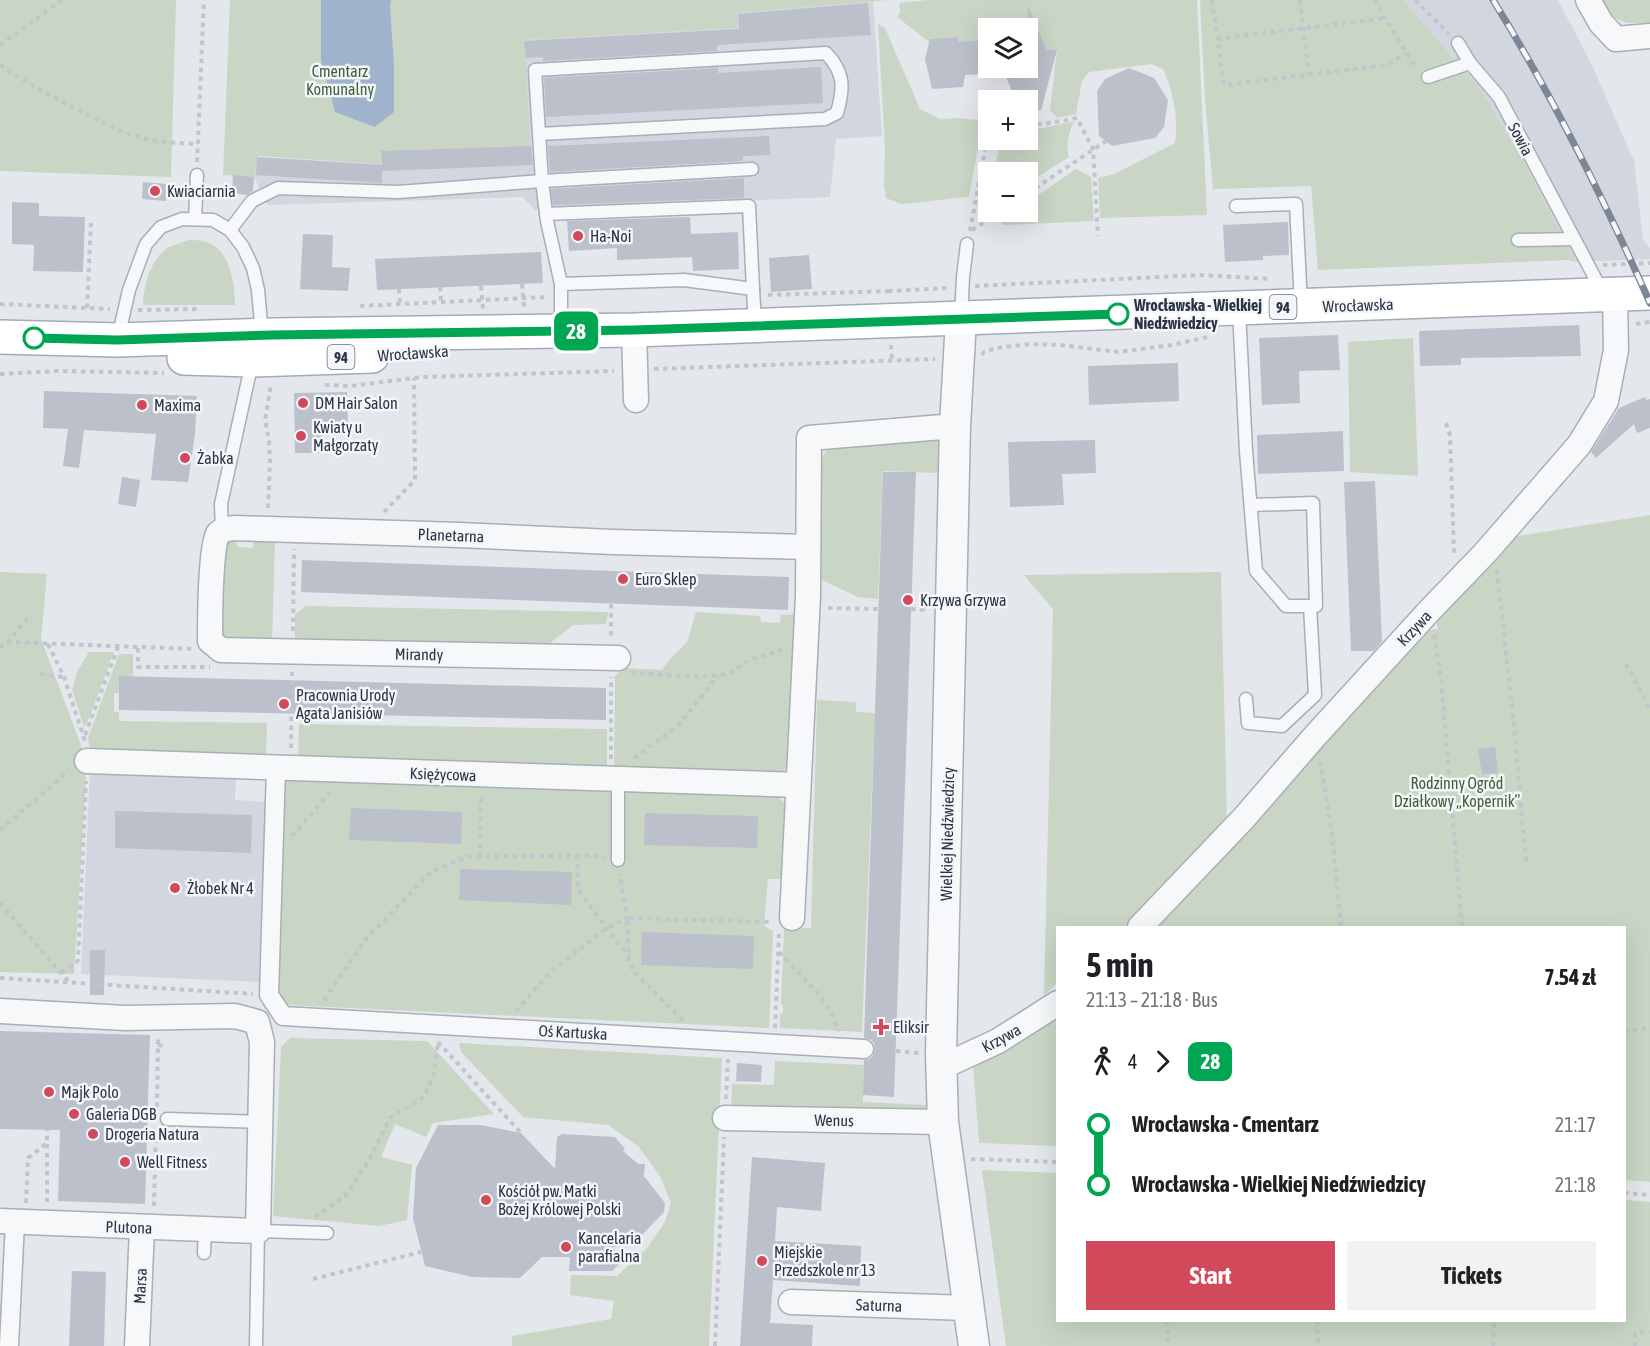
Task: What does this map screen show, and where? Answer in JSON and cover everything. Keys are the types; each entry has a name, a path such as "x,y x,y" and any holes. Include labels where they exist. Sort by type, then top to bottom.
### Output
{"main road":[{"name":"Wrocławska","path":"49,339 121,325 257,348 413,355 634,330 961,319 1239,322 1301,307 1612,306 1650,293"},
{"name":"Wrocławska","path":"0,338 49,339 127,357 257,348 561,316 634,330"}],"street":[{"path":"1588,0 1601,23 1616,39 1650,36"},
{"name":"Krzywa","path":"1141,926 1243,819 1315,736 1456,584 1579,445 1606,401 1616,350 1612,306"},
{"name":"Wielkiej Niedźwiedzicy","path":"961,319 955,426 942,1067 943,1122 974,1346"},
{"path":"634,330 636,400"},
{"path":"783,924 798,785 808,607 809,438 955,426"},
{"name":"Planetarna","path":"222,530 234,528 808,547"},
{"path":"221,659 210,641 212,560 216,536 222,530"},
{"name":"Mirandy","path":"221,659 292,652 617,668"},
{"name":"Księżycowa","path":"87,761 798,785"},
{"path":"269,994 273,858 283,768"},
{"name":"Oś Kartuska","path":"269,994 283,1016 439,1033 501,1028 864,1049"},
{"name":"Krzywa","path":"942,1067 998,1041 1056,1004"},
{"path":"0,1011 125,1018 235,1016 256,1022 262,1042 258,1231"},
{"name":"Wenus","path":"725,1118 943,1122"},
{"path":"9,1346 14,1218"},
{"name":"Plutona","path":"14,1218 142,1227 258,1231"},
{"name":"Marsa","path":"137,1346 142,1227"},
{"name":"Saturna","path":"791,1302 967,1308"}],"lane":[{"name":"Sowia","path":"1458,43 1470,63 1499,97 1612,306"},
{"path":"539,134 825,119 837,113 842,95 841,75 836,63 826,53 535,70 539,134 542,181 546,214 561,284 561,316"},
{"path":"1428,77 1470,63"},
{"path":"230,230 252,201 278,188 398,192 752,169"},
{"path":"195,219 197,174"},
{"path":"1236,206 1296,204 1301,307"},
{"path":"546,214 748,206 755,327"},
{"path":"121,325 129,290 146,243 161,227 182,219 195,219 213,220 230,230 243,248 253,268 258,290 257,348 221,504 222,530"},
{"path":"961,319 968,238"},
{"path":"1518,240 1574,239"},
{"path":"561,284 684,280 753,289"},
{"path":"1239,322 1246,451 1257,571 1286,606 1316,606 1313,503 1251,505"},
{"path":"1246,699 1248,723 1282,726 1315,695 1310,606"},
{"path":"613,778 618,860"},
{"path":"167,1119 260,1122"},
{"path":"204,1253 205,1229"},
{"path":"256,1346 258,1231 327,1233"}],"path":[{"path":"0,45 62,0"},
{"path":"197,174 204,0"},
{"path":"1212,0 1224,85 1387,65 1407,53"},
{"path":"1300,0 1309,75"},
{"path":"1374,0 1413,63"},
{"path":"1415,0 1458,43"},
{"path":"1217,39 1385,18"},
{"path":"0,65 22,80 117,130 154,140 198,144"},
{"path":"1038,124 1077,118 1093,149 1098,236"},
{"path":"1038,186 1106,141"},
{"path":"968,238 985,150"},
{"path":"968,238 988,222"},
{"path":"87,308 91,223"},
{"path":"522,284 524,309"},
{"path":"481,285 483,310"},
{"path":"440,287 441,312"},
{"path":"399,289 400,313"},
{"path":"355,306 548,297 561,316"},
{"path":"0,304 87,308 121,325 203,309"},
{"path":"1612,306 1650,322"},
{"path":"319,385 351,386 414,378 937,359 942,362 977,362 984,352 996,348 1031,344 1118,352 1172,345 1204,337 1239,322"},
{"path":"0,374 57,371 172,373"},
{"path":"365,532 415,480 414,378"},
{"path":"278,382 272,382 265,420 270,462 267,501 283,530 292,652 283,768"},
{"path":"1446,423 1449,435 1456,584"},
{"path":"1494,542 1526,862"},
{"path":"808,607 879,609"},
{"path":"1430,610 1440,679 1462,926"},
{"path":"0,648 30,616"},
{"path":"8,642 138,648 221,659"},
{"path":"48,644 64,677 84,736 118,647"},
{"path":"613,778 617,668 698,677 728,674 749,660 806,644"},
{"path":"138,648 138,667 221,659"},
{"path":"1626,664 1650,710"},
{"path":"40,674 64,677"},
{"path":"613,778 678,726 719,675"},
{"path":"1315,736 1332,834 1341,926"},
{"path":"0,830 81,761 87,761 78,953 76,963 61,973"},
{"path":"480,856 481,775"},
{"path":"273,858 336,785"},
{"path":"577,855 578,890 629,957"},
{"path":"312,1018 366,939 431,872 466,856 593,855 618,860 627,918 629,963 635,973 703,1040"},
{"path":"0,903 69,981"},
{"path":"501,1028 550,972 607,928 627,918 783,924 778,952 774,1044"},
{"path":"778,952 822,998 831,1012 845,1048"},
{"path":"0,978 269,994"},
{"path":"1626,1031 1650,1028"},
{"path":"439,1033 521,1133"},
{"path":"291,1231 345,1196 369,1160 390,1118 424,1097 434,1073 439,1033"},
{"path":"715,1346 729,1041"},
{"path":"158,1045 164,1046"},
{"path":"46,1130 47,1192"},
{"path":"14,1218 28,1158 46,1143"},
{"path":"156,1149 162,1149"},
{"path":"949,1158 1056,1162"},
{"path":"155,1192 161,1192"},
{"path":"1626,1193 1650,1195"},
{"path":"313,1279 421,1252"},
{"path":"1167,1322 1168,1346"},
{"path":"1317,1322 1318,1346"},
{"path":"1493,1346 1494,1322"},
{"path":"1635,1346 1635,1333 1650,1332"}],"shaded area":[{"path":"1403,0 1558,0 1591,63 1634,161 1643,239 1650,248 1650,259 1576,262 1523,160 1481,90"},
{"path":"873,1 882,136 836,139 830,197 535,210 523,197 268,205 254,177 257,157 380,164 381,153 523,40 737,28 737,13"},
{"name":"Żłobek Nr 4","path":"90,768 236,774 235,800 268,802 261,982 81,974"}],"green space":[{"path":"0,0 176,0 171,177 0,171"},
{"name":"Cmentarz Komunalny","path":"230,0 887,0 737,13 737,28 524,40 530,148 381,153 380,164 258,156 254,177 223,175"},
{"path":"927,0 1197,0 1207,215 1100,218 1098,178 1114,174 1175,143 1174,105 1163,69 1152,64 1089,72 1082,81 1076,114 1057,118 1050,110 1057,51 1047,50 1038,29 1038,18 978,18 978,41 975,41 972,53 963,53 958,37 930,39 929,42 897,17 900,12 899,3"},
{"path":"1200,0 1403,0 1481,90 1523,160 1576,262 1569,260 1318,270 1311,186 1213,189 1205,100"},
{"path":"1602,0 1650,0 1650,23 1621,21 1611,14"},
{"path":"878,24 885,28 920,109 940,119 978,120 978,149 969,197 901,204 886,198"},
{"path":"1074,121 1068,139 1069,157 1038,177 1038,162 996,162 999,150 1038,150 1038,128"},
{"path":"1076,169 1091,177 1094,221 1004,225 1000,222 1038,222 1038,195"},
{"path":"189,240 212,245 225,258 232,277 235,305 143,305 146,282 155,261 166,249"},
{"path":"1413,338 1418,476 1350,472 1348,342"},
{"path":"935,437 939,443 938,473 883,471 878,599 858,597 820,579 820,464 832,442"},
{"name":"Rodzinny Ogród Działkowy „Kopernik”","path":"1650,515 1650,1182 1626,1180 1626,926 1149,926 1421,631 1438,629 1435,614 1505,538"},
{"path":"236,539 237,547 253,548 254,541 275,541 272,642 232,642 222,636 222,541"},
{"path":"0,572 47,574 41,639 87,761 74,974 0,972"},
{"path":"1221,572 1227,822 1142,914 1127,926 1056,926 1056,984 1044,995 1053,609 1024,575"},
{"path":"306,606 608,612 606,624 573,625 544,648 295,643 295,614"},
{"path":"696,612 760,616 761,622 780,623 781,615 798,614 788,765 779,774 614,770 615,676 624,668 662,670 687,642"},
{"path":"89,652 114,652 84,727 72,690 77,672"},
{"path":"119,654 133,654 133,677 119,693 114,693 114,712 119,712 119,721 267,723 266,756 97,756 90,749 88,738"},
{"path":"817,700 856,702 856,712 875,713 862,1032 780,1028 780,1013 783,1013 781,1004 784,929 811,928"},
{"path":"299,724 607,729 607,774 298,762"},
{"path":"285,778 778,796 790,810 785,879 768,879 764,926 773,931 769,1028 287,1005 277,995"},
{"path":"1056,1011 1056,1146 979,1143 973,1065"},
{"path":"290,1038 427,1041 494,1114 433,1123 426,1137 395,1124 381,1157 412,1165 407,1220 379,1226 273,1216 281,1047"},
{"path":"459,1043 722,1058 709,1346 512,1346 512,1336 611,1319 614,1301 570,1295 571,1275 617,1276 647,1248 665,1222 671,1203 660,1176 639,1147 608,1125 523,1117 461,1052"},
{"path":"775,1061 864,1065 863,1102 928,1105 928,1119 731,1112 732,1084 774,1085"},
{"path":"982,1170 1056,1173 1056,1322 1626,1322 1626,1200 1650,1202 1650,1346 1006,1346"}],"water":[{"path":"321,0 391,0 394,112 375,127 335,112 321,60"}],"building":[{"path":"868,3 871,35 717,45 717,51 543,61 543,57 526,58 524,41 739,29 738,14"},
{"path":"1028,6 1033,18 1028,18"},
{"path":"1038,29 1047,50 1057,50 1041,110 1038,110 1038,90 1012,90 1006,78 1038,78"},
{"path":"958,37 959,42 978,41 978,74 965,75 963,87 932,89 925,59 930,39"},
{"path":"821,67 823,103 546,117 544,78 718,68 718,73"},
{"path":"1129,68 1154,78 1168,100 1164,127 1155,138 1112,146 1099,136 1097,91 1105,79"},
{"path":"769,136 770,155 743,156 743,161 550,172 548,146"},
{"path":"531,146 533,165 382,171 382,183 256,175 257,157 382,165 381,151"},
{"name":"Kwiaciarnia","path":"233,175 254,177 253,191 247,195 232,193"},
{"path":"744,178 744,198 553,205 551,189"},
{"name":"Kwiaciarnia","path":"143,182 167,184 166,201 142,199"},
{"path":"12,202 39,203 39,216 85,217 83,272 33,271 34,245 12,244"},
{"path":"690,217 691,234 738,232 739,269 693,271 692,257 617,260 617,248 569,251 567,221"},
{"path":"1288,222 1289,255 1263,256 1263,260 1225,262 1223,225"},
{"path":"303,234 333,235 332,267 350,268 348,291 300,289"},
{"path":"541,252 543,283 377,290 375,259"},
{"path":"809,255 812,289 771,292 769,258"},
{"path":"1579,325 1581,356 1461,358 1461,365 1420,366 1419,331"},
{"path":"1338,335 1340,370 1299,371 1300,403 1262,405 1259,338"},
{"path":"1178,363 1179,401 1089,405 1088,366"},
{"path":"44,391 197,396 195,434 188,482 151,480 156,434 84,430 79,468 63,466 68,429 43,428"},
{"path":"347,392 348,428 323,428 323,453 295,453 294,393"},
{"path":"1645,397 1646,400 1650,399 1650,428 1637,433 1634,424 1596,458 1591,452 1619,408"},
{"path":"1343,431 1344,471 1258,474 1257,435"},
{"path":"1095,440 1096,473 1062,474 1064,505 1010,507 1008,442"},
{"path":"883,472 916,472 894,1097 863,1095 864,1060 873,1056 875,1049 871,1040 864,1038"},
{"path":"122,477 140,480 136,507 118,504"},
{"path":"1375,481 1382,641 1374,651 1351,651 1344,482"},
{"path":"302,560 789,577 788,610 301,592"},
{"path":"119,676 606,688 606,720 119,710"},
{"path":"1495,747 1498,773 1482,774 1478,749"},
{"path":"351,808 462,812 461,844 349,840"},
{"path":"115,811 252,815 251,853 115,848"},
{"path":"645,813 758,816 757,848 644,845"},
{"path":"460,869 572,872 571,905 459,900"},
{"path":"642,932 754,936 753,969 641,965"},
{"path":"90,950 105,950 104,995 90,995"},
{"name":"Galeria DGB","path":"0,1031 150,1035 145,1204 58,1201 60,1130 0,1129"},
{"path":"737,1063 762,1065 761,1082 736,1081"},
{"name":"Kościół pw. Matki Bożej Królowej Polski","path":"438,1125 481,1125 521,1133 555,1169 557,1137 562,1134 615,1137 625,1149 623,1151 638,1164 645,1164 644,1176 665,1203 664,1212 642,1235 642,1246 613,1247 623,1261 612,1271 569,1271 570,1257 542,1257 520,1278 472,1277 425,1266 413,1218 416,1168"},
{"path":"752,1157 825,1163 821,1211 777,1207 775,1241 861,1246 860,1286 773,1280 770,1323 813,1325 812,1346 740,1346"},
{"path":"72,1271 106,1272 104,1346 69,1346"}],"railway":[{"path":"1493,0 1577,149 1650,303"}],"bus line":[{"name":"28","path":"34,338 117,340 273,335 634,330 1118,314"}],"place":[{"name":"Kwiaciarnia","path":"155,191"},
{"name":"Ha-Noi","path":"578,236"},
{"name":"Wrocławska - Wielkiej Niedźwiedzicy","path":"1118,314"},
{"name":"DM Hair Salon","path":"303,403"},
{"name":"Maxima","path":"142,405"},
{"name":"Kwiaty u Małgorzaty","path":"301,436"},
{"name":"Żabka","path":"185,458"},
{"name":"Euro Sklep","path":"623,579"},
{"name":"Krzywa Grzywa","path":"908,600"},
{"name":"Pracownia Urody Agata Janisiów","path":"284,704"},
{"name":"Żłobek Nr 4","path":"175,888"},
{"name":"Eliksir","path":"881,1027"},
{"name":"Majk Polo","path":"49,1092"},
{"name":"Galeria DGB","path":"74,1114"},
{"name":"Drogeria Natura","path":"93,1134"},
{"name":"Well Fitness","path":"125,1162"},
{"name":"Kościół pw. Matki Bożej Królowej Polski","path":"486,1200"},
{"name":"Kancelaria parafialna","path":"566,1247"},
{"name":"Miejskie Przedszkole nr 13","path":"762,1261"}]}
